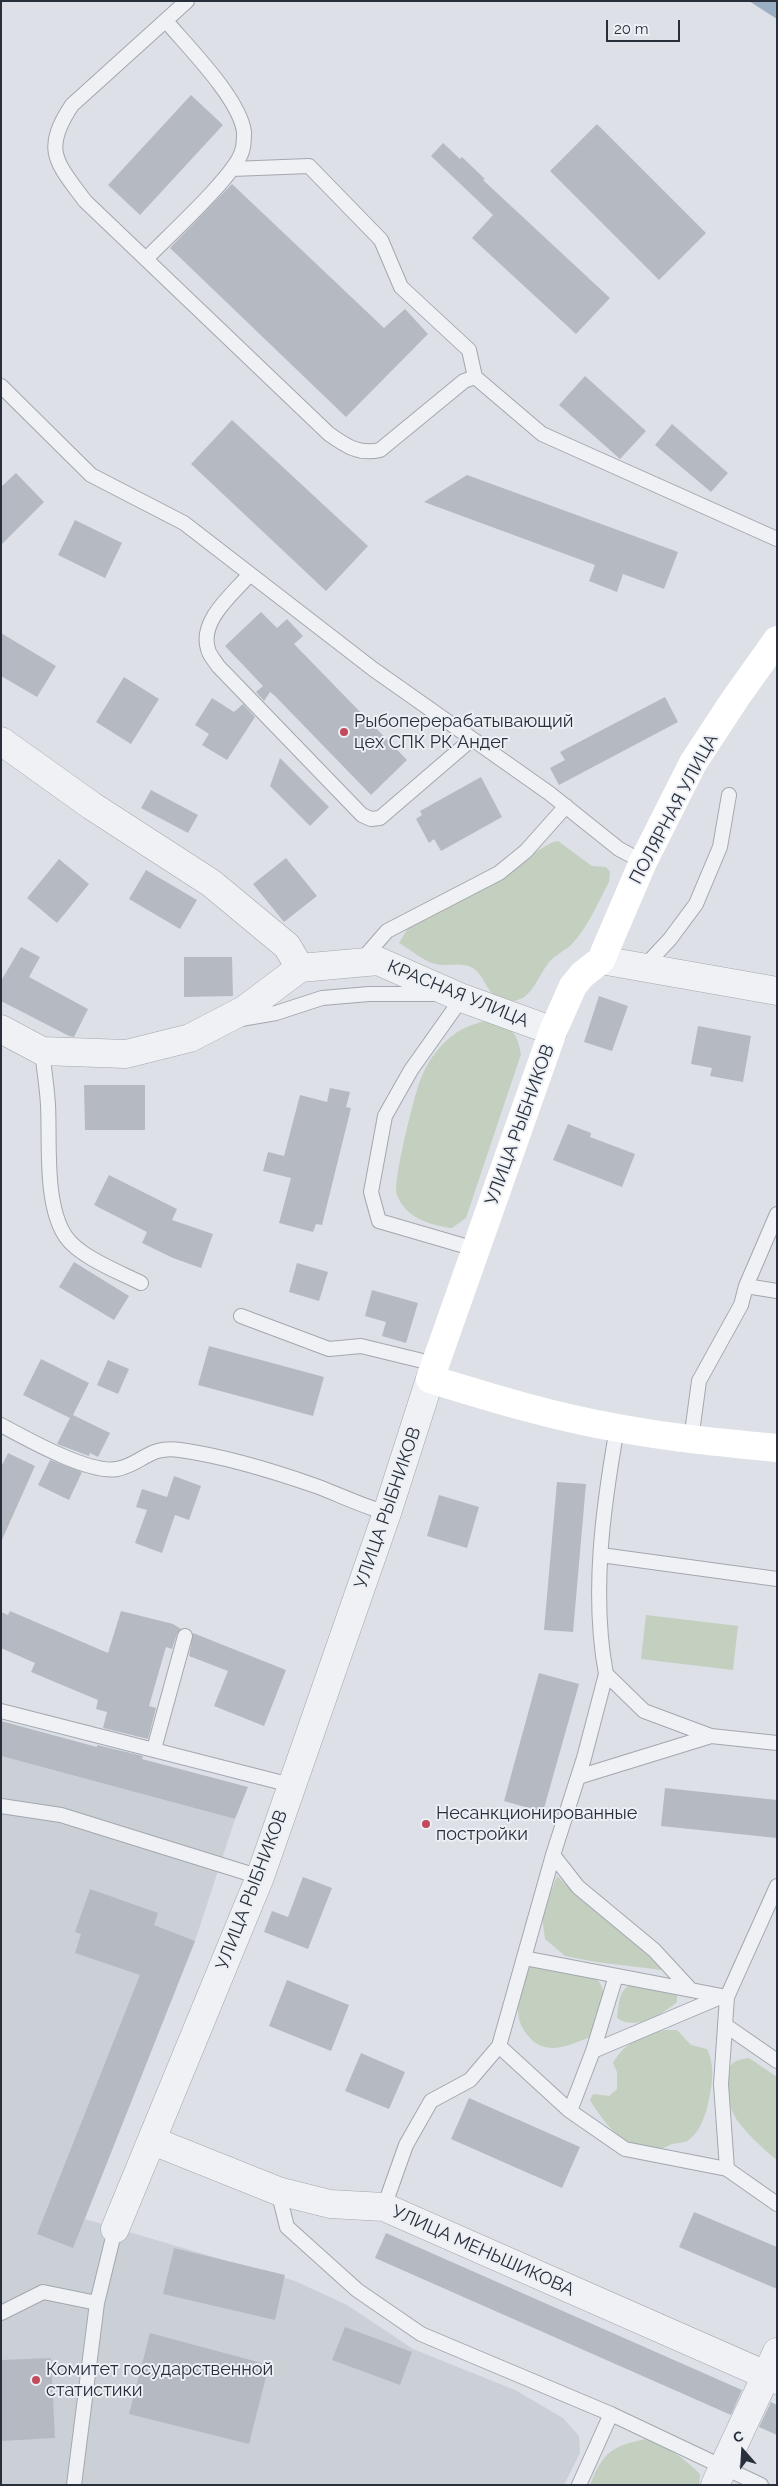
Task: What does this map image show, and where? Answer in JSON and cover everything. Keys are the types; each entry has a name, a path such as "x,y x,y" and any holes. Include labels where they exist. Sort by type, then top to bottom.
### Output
{"main road":[{"name":"ПОЛЯРНАЯ УЛИЦА","path":"601,960 643,862 693,763 777,640"},
{"name":"УЛИЦА РЫБНИКОВ","path":"433,1371 553,1031 573,986 582,975 601,960"},
{"path":"433,1371 504,1402 617,1428 691,1440 777,1448"}],"street":[{"path":"1,741 92,806 211,883 287,946 300,968 244,1010 190,1038 126,1054 42,1051 1,1029"},
{"path":"601,960 777,991"},
{"name":"КРАСНАЯ УЛИЦА","path":"300,968 378,962 457,996 553,1031"},
{"name":"УЛИЦА РЫБНИКОВ","path":"115,2229 153,2141 260,1877 388,1513 433,1371"},
{"name":"УЛИЦА МЕНЬШИКОВА","path":"153,2141 278,2191 330,2204 384,2208 774,2369"},
{"path":"719,2475 774,2369"}],"lane":[{"path":"187,1 72,105 58,126 54,151 63,172 85,201 322,427 350,448 368,453 380,450 464,381 475,377"},
{"path":"146,259 232,169 242,152 244,132 236,111 224,91 166,21"},
{"path":"232,169 309,166 381,240 401,287 469,350 475,377 542,434 777,539"},
{"path":"1,386 91,476 184,523 373,669 566,806 619,849 643,862"},
{"path":"250,574 210,621 206,636 208,650 218,666 362,815 371,819 380,818 472,739"},
{"path":"643,968 670,939 696,904 720,847 729,795"},
{"path":"359,963 387,931 499,873 526,851 566,806"},
{"path":"222,1021 276,1013 322,998 369,994 457,996"},
{"path":"457,996 385,1116 371,1192 379,1221 476,1249"},
{"path":"42,1051 48,1104 48,1160 56,1215 66,1237 80,1250 140,1284"},
{"path":"691,1440 699,1381 741,1305 746,1286 777,1214"},
{"path":"746,1286 777,1291"},
{"path":"240,1316 329,1349 361,1346 433,1371"},
{"path":"1,1425 96,1470 118,1469 158,1449 179,1449 234,1462 316,1486 361,1506 388,1513"},
{"path":"384,2208 406,2145 431,2101 470,2080 500,2046 553,1856 578,1778 606,1674 600,1600 601,1555 617,1428"},
{"path":"601,1555 777,1579"},
{"path":"154,1749 185,1636"},
{"path":"606,1674 644,1711 711,1736 777,1743"},
{"path":"1,1711 291,1785"},
{"path":"578,1778 711,1736"},
{"path":"1,1806 61,1816 260,1877"},
{"path":"553,1856 578,1886 654,1950 691,1990"},
{"path":"727,2169 721,2084 725,1996 777,1886"},
{"path":"524,1958 725,1996"},
{"path":"570,2111 593,2051 616,1976"},
{"path":"593,2051 725,1996"},
{"path":"725,2025 777,2061"},
{"path":"500,2046 570,2111 625,2149 727,2169 777,2204"},
{"path":"278,2191 287,2227 357,2290 421,2334 611,2414 719,2475 761,2485"},
{"path":"74,2485 97,2303 115,2229"},
{"path":"1,2312 43,2292 97,2303"},
{"path":"579,2485 611,2414"}],"shaded area":[{"path":"1,1756 235,1819 195,1941 85,2219 295,2281 347,2305 413,2349 515,2390 563,2418 579,2436 580,2453 564,2485 1,2485"}],"green space":[{"path":"558,841 592,866 606,867 610,872 609,882 578,937 570,946 551,960 532,989 521,999 513,1001 498,998 493,995 481,976 473,968 464,965 435,964 421,958 399,943 411,923 507,876 532,854"},
{"path":"485,1021 511,1030 517,1039 521,1054 466,1218 452,1228 435,1225 412,1215 401,1203 397,1195 397,1176 415,1095 426,1067 444,1043 462,1029"},
{"path":"646,1615 738,1626 733,1670 641,1659"},
{"path":"557,1876 584,1902 624,1931 662,1970 596,1962 565,1956 545,1939 542,1916"},
{"path":"530,1966 596,1979 601,1985 603,1999 600,2015 591,2037 554,2048 541,2046 530,2038 520,2021 518,2003"},
{"path":"631,1985 674,1991 677,1996 677,2002 664,2012 648,2020 632,2023 624,2022 617,2018 619,2003 621,1994"},
{"path":"666,2030 677,2030 691,2045 707,2049 712,2065 711,2088 703,2120 692,2137 687,2141 672,2144 659,2150 646,2150 635,2147 617,2135 590,2100 593,2094 609,2096 617,2089 617,2072 613,2063 623,2050 635,2040"},
{"path":"749,2058 777,2077 777,2160 741,2125 734,2115 730,2104 726,2082 728,2070 735,2062"},
{"path":"646,2439 669,2449 688,2463 700,2474 699,2485 590,2485 599,2465 610,2452 625,2444"}],"water":[{"path":"749,1 777,1 777,19"}],"building":[{"path":"191,95 223,125 140,215 108,185"},
{"path":"597,124 706,233 659,280 550,171"},
{"path":"443,143 460,159 462,157 485,179 483,180 610,298 576,334 472,238 493,215 431,156"},
{"path":"232,184 384,328 405,309 428,334 346,417 170,248"},
{"path":"585,376 646,431 620,459 559,405"},
{"path":"232,420 368,546 326,591 191,464"},
{"path":"672,424 728,473 711,492 655,445"},
{"path":"16,473 44,502 1,545 1,487"},
{"path":"467,475 678,552 664,589 623,574 617,592 589,581 595,565 424,502"},
{"path":"75,520 122,543 105,578 58,555"},
{"name":"Рыбоперерабатывающий цех СПК РК Андег","path":"261,612 277,628 287,619 303,636 294,644 407,760 371,795 275,696 270,692 264,701 256,692 263,686 225,646"},
{"path":"1,633 56,666 37,697 1,676"},
{"path":"124,677 159,699 131,744 96,722"},
{"path":"665,697 678,722 559,785 550,768 565,760 560,752"},
{"path":"212,698 234,712 243,704 255,717 227,760 202,745 209,734 195,725"},
{"path":"280,758 329,807 310,826 270,786"},
{"path":"481,777 502,817 441,851 434,839 429,843 416,819 422,815 420,811"},
{"path":"151,790 198,815 188,833 141,808"},
{"path":"286,858 317,896 284,922 253,884"},
{"path":"59,859 89,884 57,923 27,898"},
{"path":"146,870 197,900 180,929 129,899"},
{"path":"21,947 40,957 29,977 88,1009 74,1037 1,1001 1,981"},
{"path":"184,957 232,957 233,996 184,997"},
{"path":"599,996 628,1006 612,1051 584,1042"},
{"path":"698,1026 751,1036 743,1082 710,1076 712,1068 691,1064"},
{"path":"84,1085 145,1085 145,1130 85,1130"},
{"path":"330,1088 350,1092 346,1107 351,1108 322,1225 316,1224 313,1232 279,1223 291,1178 263,1171 268,1152 284,1156 300,1095 327,1102"},
{"path":"568,1124 591,1133 590,1137 635,1154 622,1187 553,1160"},
{"path":"109,1175 177,1209 172,1220 213,1234 201,1268 173,1258 142,1243 147,1232 94,1205"},
{"path":"74,1262 129,1296 114,1320 59,1287"},
{"path":"297,1263 328,1272 319,1301 289,1292"},
{"path":"372,1290 418,1303 406,1343 382,1336 386,1322 365,1316"},
{"path":"209,1346 324,1377 313,1416 198,1385"},
{"path":"41,1359 89,1383 73,1415 110,1433 98,1457 90,1453 89,1456 57,1444 70,1418 23,1395"},
{"path":"108,1360 129,1369 118,1394 97,1385"},
{"path":"8,1453 35,1466 1,1542 1,1467"},
{"path":"50,1460 82,1472 69,1500 38,1485"},
{"path":"174,1476 201,1486 189,1520 175,1515 162,1553 135,1543 147,1510 136,1507 142,1489 167,1497"},
{"path":"557,1482 586,1484 573,1632 544,1630"},
{"path":"439,1495 479,1507 467,1548 427,1536"},
{"path":"10,1611 108,1653 121,1611 173,1624 181,1629 177,1634 172,1649 166,1647 149,1706 156,1708 148,1739 103,1728 107,1712 96,1709 98,1700 31,1672 35,1663 1,1648 1,1612 8,1615"},
{"path":"193,1633 286,1670 264,1726 214,1706 228,1671 189,1656"},
{"path":"539,1673 579,1684 543,1812 504,1801"},
{"path":"1,1721 97,1747 97,1745 143,1756 142,1759 248,1787 235,1819 1,1756"},
{"path":"665,1788 777,1800 777,1838 661,1826"},
{"path":"303,1877 332,1888 308,1949 264,1932 272,1911 288,1917"},
{"path":"90,1889 158,1913 154,1925 195,1941 73,2248 37,2234 140,1975 75,1953 81,1934 75,1932"},
{"path":"287,1980 349,2005 331,2051 269,2026"},
{"path":"361,2053 405,2072 389,2109 345,2091"},
{"path":"469,2098 580,2147 562,2188 451,2139"},
{"path":"694,2212 777,2247 777,2289 679,2247"},
{"path":"386,2233 742,2390 731,2415 375,2258"},
{"path":"174,2248 285,2275 275,2320 163,2294"},
{"path":"345,2327 412,2352 400,2385 332,2360"},
{"path":"150,2333 269,2365 249,2444 129,2414"},
{"path":"51,2358 55,2438 1,2441 1,2360"},
{"path":"771,2402 777,2405 777,2435 759,2427"}],"place":[{"name":"Рыбоперерабатывающий цех СПК РК Андег","path":"344,732"},
{"name":"Несанкционированные постройки","path":"426,1824"},
{"name":"Комитет государственной статистики","path":"36,2380"}]}
